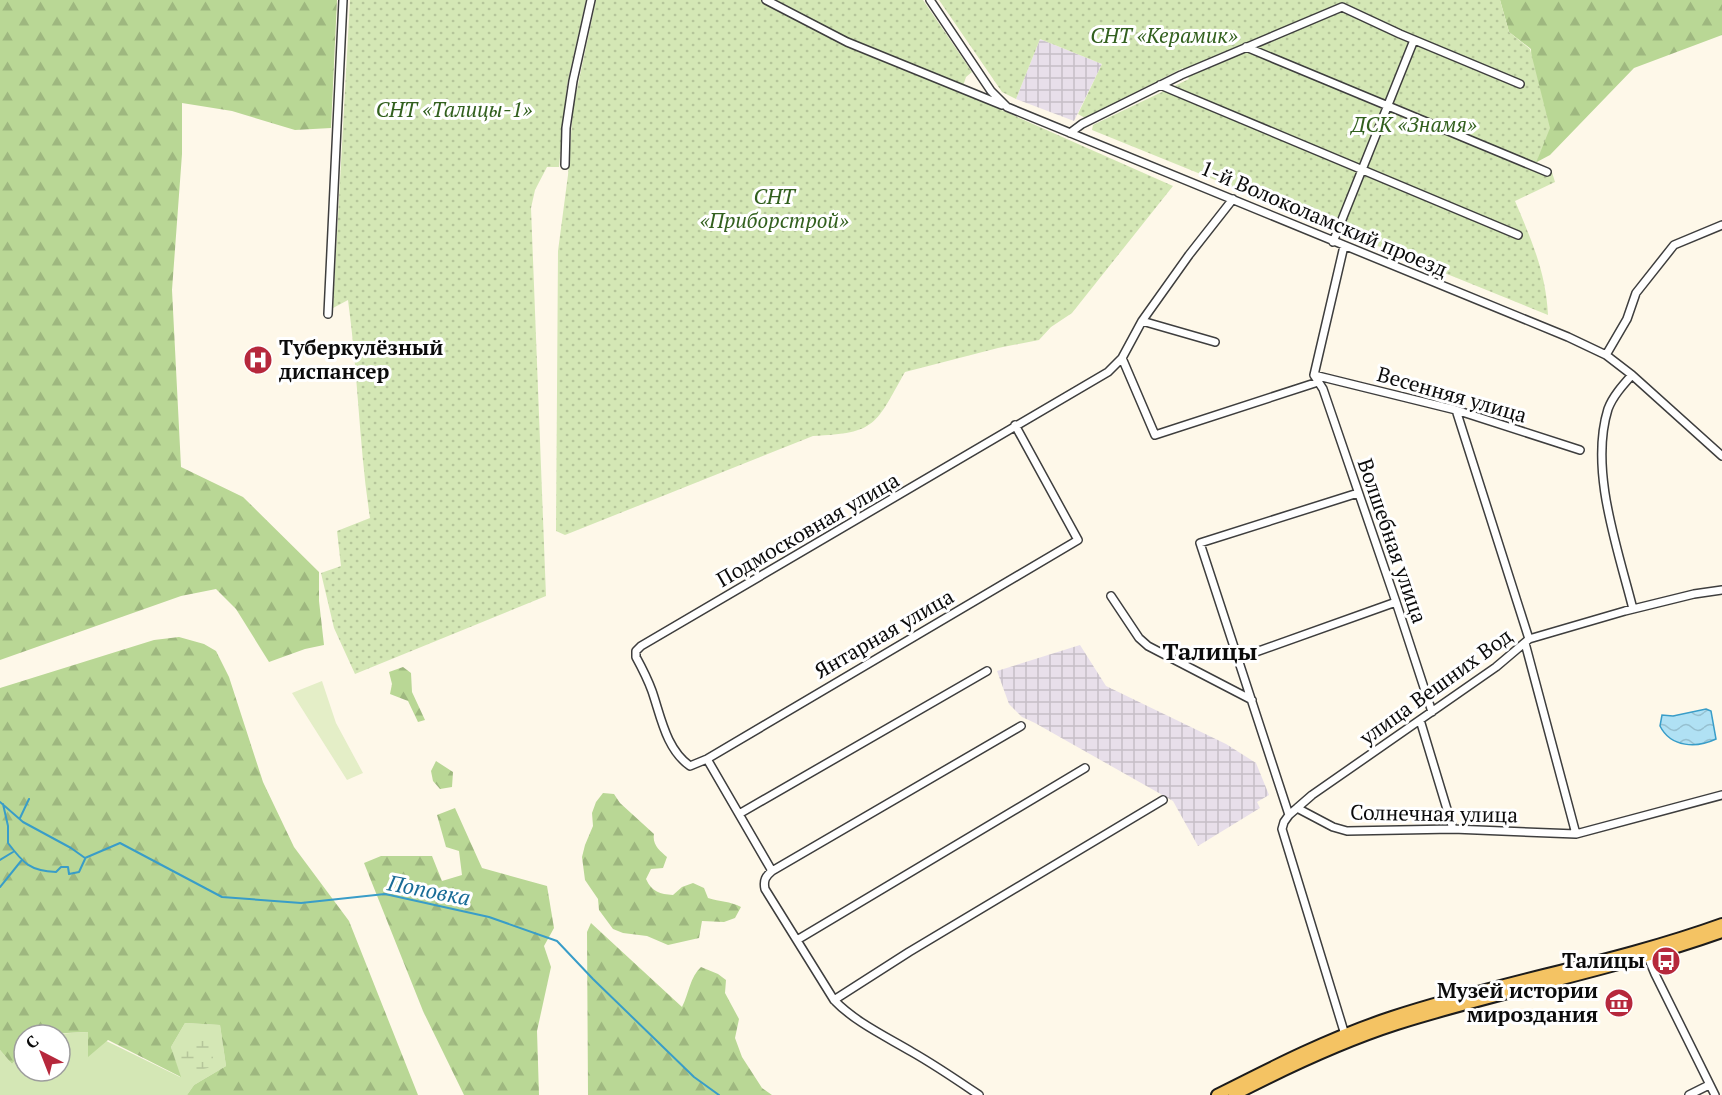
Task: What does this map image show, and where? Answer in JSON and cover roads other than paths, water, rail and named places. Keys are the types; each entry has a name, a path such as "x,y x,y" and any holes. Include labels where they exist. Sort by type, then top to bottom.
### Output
{"main road":[{"path":"1647,953 1722,924"},
{"path":"1217,1095 1269,1068 1346,1038 1722,932"},
{"path":"1234,1095 1346,1038"}],"street":[{"path":"328,314 343,0"},
{"path":"566,165 566,128 573,81 591,0"},
{"path":"766,0 847,42 1007,107"},
{"name":"1-й Волоколамский проезд","path":"930,0 991,91 1007,107 1568,337 1606,355 1632,375 1722,456"},
{"path":"1070,133 1082,124 1160,85 1342,7 1520,84"},
{"path":"1333,242 1414,40"},
{"path":"1246,47 1547,172"},
{"path":"1160,85 1518,235"},
{"path":"1233,199 1142,321 1122,358 1155,435 1318,382"},
{"path":"1606,355 1627,319 1636,292 1674,245 1722,225"},
{"path":"1314,375 1344,246"},
{"path":"1142,321 1215,342"},
{"name":"Подмосковная улица","path":"707,759 690,766 675,751 636,657 636,651 641,646 1108,372 1122,358"},
{"name":"Волшебная улица","path":"1314,375 1323,389 1431,712"},
{"name":"Весенняя улица","path":"1314,375 1456,410 1580,450"},
{"path":"1632,375 1619,390 1609,407 1603,448 1603,476 1610,517 1633,609"},
{"path":"1456,410 1527,641 1576,834"},
{"name":"Янтарная улица","path":"707,759 1078,540 1015,425"},
{"path":"1346,1038 1282,829 1289,815 1200,543 1358,493"},
{"name":"улица Вешних Вод","path":"1289,815 1496,667 1527,641 1633,609 1694,594 1722,590"},
{"path":"1111,596 1148,646 1252,700"},
{"path":"1239,658 1396,603"},
{"path":"739,814 987,671"},
{"path":"1420,720 1453,829"},
{"path":"979,1095 933,1064 859,1021 834,1000 765,889 764,883 766,876 772,871 1021,726"},
{"path":"707,759 772,871"},
{"path":"797,940 1085,768"},
{"name":"Солнечная улица","path":"1297,808 1333,827 1347,831 1453,829 1576,834 1722,795"},
{"path":"834,1000 909,952 1163,800"},
{"path":"1647,953 1654,974 1714,1095"},
{"path":"1689,1095 1709,1084"}],"water":[{"path":"1706,709 1711,711 1716,739 1709,742 1693,745 1678,742 1671,739 1660,726 1662,715 1673,716"}],"waterway":[{"path":"20,818 29,799"},
{"name":"Поповка","path":"0,802 23,822 85,858 120,843 222,897 301,903 385,894 489,917 557,941 694,1077 719,1095"},
{"name":"Поповка","path":"3,804 8,826 8,843 28,865 40,870 56,872 61,867 68,867 69,874 79,872 85,859"},
{"path":"0,860 13,852"},
{"path":"0,887 21,861"}],"place":[{"name":"Туберкулёзный диспансер","path":"258,360"},
{"name":"Талицы","path":"1666,961"},
{"name":"Музей истории мироздания","path":"1619,1003"}],"district":[{"name":"Талицы","path":"1210,652"}],"park label":[{"name":"СНТ «Керамик»","path":"1164,36"},
{"name":"СНТ «Талицы-1»","path":"454,110"},
{"name":"ДСК «Знамя»","path":"1414,125"},
{"name":"СНТ «Приборстрой»","path":"774,209"}]}
